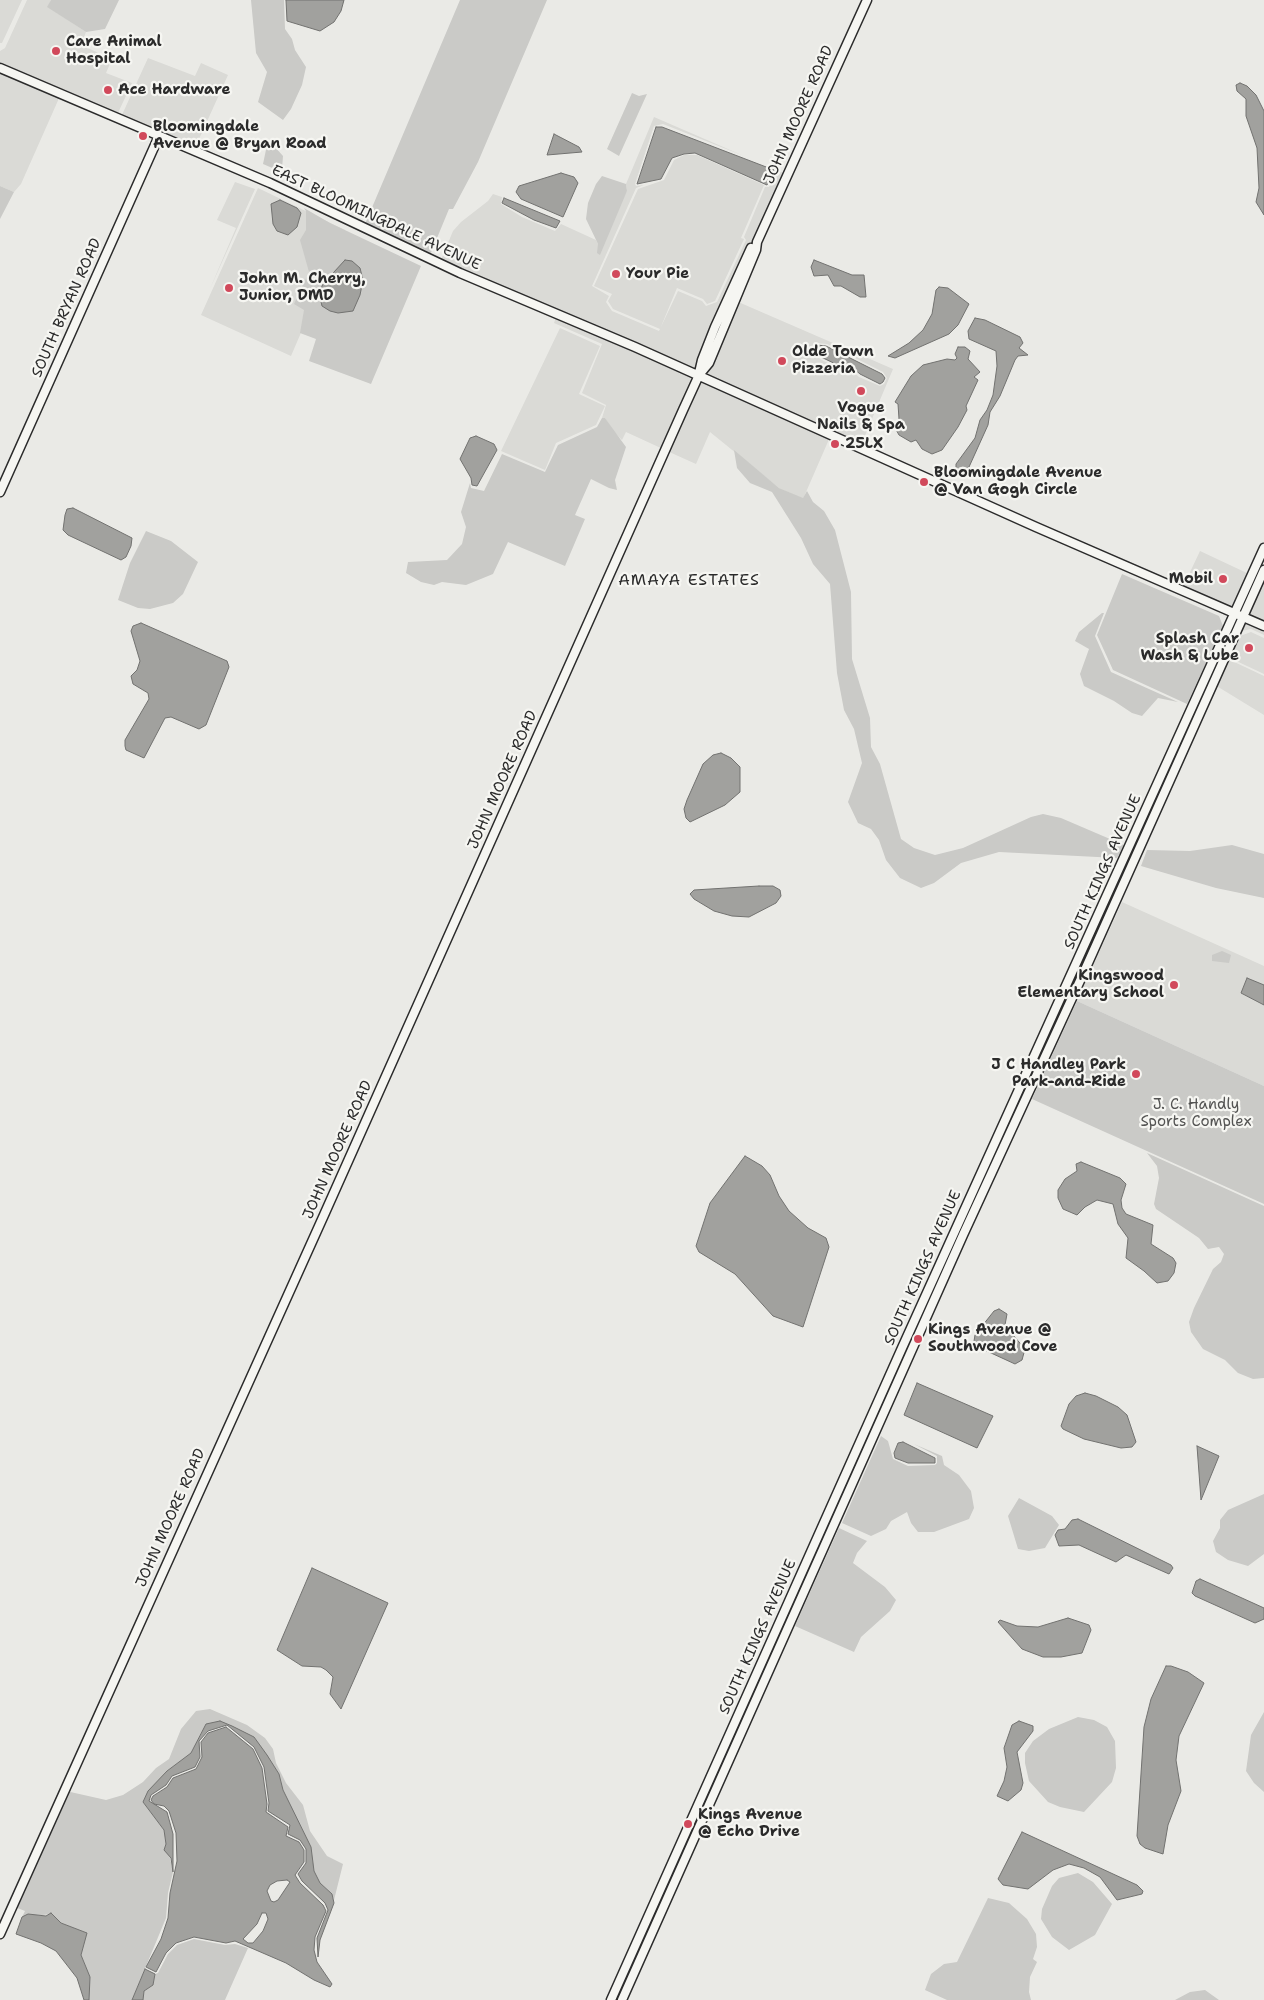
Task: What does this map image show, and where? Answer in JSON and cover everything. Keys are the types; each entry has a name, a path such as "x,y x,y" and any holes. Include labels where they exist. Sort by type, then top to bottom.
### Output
{"main road":[{"name":"JOHN MOORE ROAD","path":"0,1934 699,375 702,360 715,326 751,248 757,242 867,0"},
{"name":"EAST BLOOMINGDALE AVENUE","path":"0,68 308,200 460,273 699,375 1036,527 1264,626"},
{"name":"SOUTH BRYAN ROAD","path":"0,492 159,136"},
{"name":"SOUTH KINGS AVENUE","path":"611,2000 1264,548"},
{"name":"SOUTH KINGS AVENUE","path":"622,2000 1264,570"},
{"path":"766,1652 775,1656"}],"shaded area":[{"path":"0,0 22,0 2,43 0,43"},
{"path":"27,0 51,0 48,7 86,32 81,45 112,59 106,73 132,83 117,115 64,89 62,91 0,65 0,51 5,48"},
{"path":"286,0 344,0 341,11 334,22 320,31 287,21"},
{"path":"148,58 195,76 201,63 228,75 195,148 121,117"},
{"path":"0,71 60,96 21,184 14,192 0,186"},
{"path":"1240,83 1247,86 1256,95 1264,111 1264,215 1256,202 1259,188 1257,148 1246,116 1246,99 1237,91 1236,85"},
{"path":"654,117 744,156 663,124 654,126 635,184 636,186 644,185 636,188 592,286 609,296 606,302 612,311 659,331 678,291 702,301 706,306 717,302 746,240 744,237 765,187 769,187 776,170 786,174 754,241 749,247 697,371 441,260 453,231 461,222 488,201 493,194 502,197 501,204 522,217 555,231 561,224 596,240 598,244 627,191 626,184"},
{"path":"656,127 662,127 774,170 767,185 695,153 684,154 672,158 661,179 637,184"},
{"path":"554,134 579,147 582,152 547,155"},
{"path":"684,155 697,155 764,185 741,238 744,239 715,301 707,304 703,299 677,288 660,329 613,309 608,301 612,294 594,286 638,189 664,180 674,160"},
{"path":"561,173 574,177 578,183 563,217 521,199 516,192 519,186"},
{"path":"235,182 255,189 209,291 236,228 217,220"},
{"path":"258,188 345,230 291,356 201,315"},
{"path":"504,198 560,221 556,228 534,220 502,203"},
{"path":"280,200 297,208 301,213 297,227 288,235 277,231 273,224 271,204"},
{"path":"345,260 352,261 360,268 363,280 360,295 353,311 338,313 322,306 319,293 323,284"},
{"path":"814,260 852,275 864,275 866,297 860,297 841,286 834,286 828,275 814,276 811,267"},
{"path":"939,287 948,288 969,304 958,325 949,334 895,358 888,356 909,343 923,330 932,314 936,290"},
{"path":"736,301 893,369 861,445 703,374","holes":["817,343 827,344 883,372 887,378 884,384 880,386 859,377 851,370 841,370 820,359 814,351"]},
{"path":"556,317 696,377 663,449 626,432 622,440 613,431 605,418 602,418 606,405 582,393 602,344 554,323"},
{"path":"975,318 985,320 1020,337 1023,343 1019,348 1028,355 1018,356 1015,360 1000,396 990,412 988,425 969,467 960,472 956,468 956,464 975,438 980,420 987,410 993,395 997,366 996,351 969,339 968,331"},
{"path":"560,328 600,346 579,394 605,406 596,425 556,443 545,470 501,451"},
{"path":"817,345 826,346 882,374 885,378 883,382 880,384 860,374 852,367 842,367 821,357 816,350"},
{"path":"958,347 965,347 970,351 968,359 980,372 974,377 978,380 966,406 967,410 958,427 942,450 932,454 922,449 916,440 911,442 899,435 894,426 901,423 902,420 899,419 898,404 895,402 911,376 923,365 947,359 955,360"},
{"path":"700,379 830,437 803,499 779,488 710,432 696,464 667,451"},
{"path":"476,436 494,444 497,450 477,486 472,485 471,478 460,459 470,438"},
{"path":"73,508 132,538 126,557 121,560 68,535 63,530 65,515 67,509"},
{"path":"1200,551 1249,574 1233,609 1183,587"},
{"path":"1264,576 1264,623 1247,615"},
{"path":"1245,620 1264,629 1264,635 1251,629 1242,631 1228,659 1264,676 1264,715 1215,685"},
{"path":"141,623 227,661 229,667 206,725 199,729 171,717 165,718 144,758 126,750 125,746 125,740 149,699 148,693 133,684 131,676 137,670 140,661 131,631 133,626"},
{"name":"Splash Car Wash & Lube","path":"1251,632 1264,638 1264,674 1230,658 1240,636"},
{"path":"721,753 731,758 740,767 740,792 725,805 690,822 686,818 684,809 703,764 713,755"},
{"path":"773,886 780,890 781,896 776,903 749,917 732,916 714,911 694,899 690,894 694,890"},
{"name":"Kingswood Elementary School","path":"1122,902 1264,966 1264,1086 1077,1001"},
{"path":"1247,978 1264,985 1264,1005 1241,993"},
{"path":"745,1156 762,1166 770,1175 779,1196 789,1211 808,1228 826,1238 829,1247 803,1327 773,1316 735,1274 699,1252 696,1246 710,1203"},
{"path":"1081,1162 1120,1178 1126,1184 1121,1200 1122,1208 1126,1214 1153,1225 1151,1244 1173,1258 1176,1263 1174,1273 1168,1281 1157,1283 1126,1258 1128,1238 1118,1224 1113,1204 1097,1200 1085,1207 1077,1215 1063,1209 1058,1198 1058,1190 1065,1179 1077,1171 1076,1164"},
{"path":"999,1309 1007,1314 1005,1325 1025,1349 1022,1360 1015,1364 978,1347 974,1341 975,1335 994,1311"},
{"path":"917,1383 993,1416 977,1448 904,1415"},
{"path":"1085,1393 1096,1396 1118,1407 1127,1415 1136,1442 1132,1447 1121,1448 1084,1439 1063,1429 1061,1426 1069,1404 1076,1396"},
{"path":"903,1442 935,1458 935,1463 908,1463 895,1458 894,1453 898,1443"},
{"path":"1197,1446 1219,1456 1201,1500"},
{"path":"1078,1519 1171,1565 1173,1568 1169,1574 1126,1555 1116,1562 1079,1545 1059,1546 1055,1535 1058,1530 1065,1529 1072,1520"},
{"path":"312,1568 388,1603 341,1709 330,1694 333,1677 326,1670 321,1667 302,1666 277,1650"},
{"path":"1200,1579 1264,1608 1264,1619 1255,1623 1195,1596 1192,1593 1196,1581"},
{"path":"1068,1618 1089,1625 1091,1630 1082,1653 1061,1657 1043,1657 1022,1649 998,1622 1000,1620 1017,1626 1038,1627"},
{"path":"1166,1666 1188,1672 1204,1683 1179,1736 1176,1760 1181,1791 1168,1825 1163,1854 1145,1848 1140,1844 1137,1836 1144,1727 1151,1699"},
{"path":"220,1721 254,1737 267,1755 279,1774 283,1790 311,1847 314,1871 320,1883 332,1894 334,1903 320,1940 318,1957 317,1938 328,1910 325,1903 302,1881 298,1874 306,1863 306,1849 300,1840 288,1834 290,1825 268,1811 269,1803 264,1767 254,1747 227,1725 208,1731 199,1741 200,1757 195,1767 172,1776 166,1785 151,1795 149,1801 167,1812 173,1834 173,1872 171,1858 164,1850 166,1844 164,1830 143,1802 148,1791 167,1771 191,1753 206,1724"},
{"path":"1019,1721 1033,1726 1033,1731 1017,1752 1023,1783 1021,1790 1008,1801 997,1796 1004,1781 1007,1767 1004,1748 1012,1725"},
{"path":"226,1727 253,1749 262,1768 267,1804 266,1812 288,1827 286,1836 299,1842 304,1850 304,1862 295,1875 300,1883 323,1905 326,1911 315,1937 314,1950 317,1962 332,1984 330,1987 314,1980 286,1963 235,1941 226,1943 194,1937 176,1943 166,1953 156,1972 146,1967 161,1939 168,1918 170,1893 177,1861 176,1833 169,1811 164,1806 154,1804 151,1800 153,1796 167,1787 173,1778 196,1769 202,1757 201,1742 208,1733","holes":["287,1880 290,1882 278,1900 271,1901 267,1891 270,1885 277,1881","262,1913 266,1913 268,1919 263,1931 253,1943 248,1943 243,1939 257,1924"]},
{"path":"1022,1832 1137,1885 1143,1891 1142,1894 1117,1900 1100,1877 1084,1868 1069,1864 1053,1870 1028,1889 1003,1885 998,1879"},
{"path":"51,1913 61,1923 87,1933 81,1955 90,1977 89,2000 84,2000 77,1978 56,1951 16,1934 22,1917 28,1914 46,1916"},
{"path":"145,1969 155,1974 153,1985 144,1991 143,2000 132,2000"}],"green space":[{"path":"51,0 119,0 105,29 86,32 47,7"},
{"path":"251,0 284,0 285,29 306,67 302,85 291,109 283,120 258,102 267,72 256,53"},
{"path":"460,0 547,0 478,162 453,209 449,209 430,255 365,224"},
{"path":"632,93 639,96 647,94 619,156 607,149"},
{"path":"267,145 275,147 283,156 282,169 277,170 263,164"},
{"path":"602,176 626,184 627,191 600,255 597,253 598,244 586,219 588,203 596,184"},
{"path":"0,186 14,192 0,219"},
{"path":"304,208 330,223 421,266 371,384 309,361 316,339 300,333 304,310 294,304 309,272 300,240 306,230 306,211"},
{"path":"602,418 605,418 626,447 615,480 617,490 591,479 575,515 585,519 565,566 508,542 493,574 466,585 442,582 434,585 421,582 406,573 408,562 447,560 462,544 466,527 461,512 470,483 471,488 484,491 502,454 545,472 558,445 597,427"},
{"path":"734,450 779,488 803,498 807,491 813,502 824,511 835,530 851,592 852,659 870,718 871,747 880,764 901,839 914,848 935,855 963,848 1031,817 1043,814 1061,818 1124,845 1117,858 999,852 961,863 934,883 921,888 900,878 886,860 879,840 871,829 858,823 848,802 862,763 854,729 844,710 837,673 830,584 813,564 801,538 772,492 750,483 737,468"},
{"path":"146,531 171,541 198,562 183,594 173,603 150,609 138,608 118,600 130,563"},
{"path":"1122,574 1219,616 1223,626 1187,704 1113,670 1097,635"},
{"path":"1104,613 1095,636 1111,672 1178,702 1158,698 1142,716 1132,713 1114,701 1084,686 1080,674 1089,649 1075,641 1079,632"},
{"path":"1232,845 1264,854 1264,898 1216,888 1141,866 1147,850 1190,851"},
{"path":"1222,951 1231,955 1229,963 1212,961 1212,955"},
{"name":"J. C. Handly Sports Complex","path":"1077,1001 1264,1086 1264,1204 1032,1099"},
{"path":"1147,1153 1264,1206 1264,1378 1253,1379 1238,1373 1225,1360 1203,1349 1191,1332 1189,1322 1194,1308 1213,1269 1221,1262 1224,1254 1219,1247 1208,1249 1199,1238 1156,1209 1154,1204 1159,1178 1157,1166"},
{"path":"881,1436 888,1441 893,1459 908,1466 935,1465 937,1463 937,1456 914,1444 942,1456 944,1465 959,1475 971,1491 974,1508 969,1519 934,1532 918,1532 911,1523 907,1512 891,1521 886,1529 871,1536 842,1523"},
{"path":"1264,1494 1264,1554 1248,1566 1228,1560 1216,1552 1213,1541 1220,1528 1220,1520 1228,1510"},
{"path":"1019,1498 1052,1516 1059,1525 1045,1548 1029,1551 1018,1549 1008,1516"},
{"path":"839,1528 867,1541 857,1553 853,1563 885,1587 896,1600 890,1611 861,1637 854,1652 795,1626"},
{"path":"210,1709 247,1725 265,1738 273,1749 276,1763 286,1783 303,1805 310,1831 327,1856 343,1864 334,1900 332,1894 320,1883 314,1871 310,1847 283,1790 279,1774 254,1737 220,1722 201,1733 191,1753 167,1771 143,1802 164,1830 173,1872 168,1893 166,1918 132,2000 89,2000 90,1977 81,1955 86,1933 61,1923 52,1914 22,1917 25,1911 15,1907 66,1791 106,1800 123,1795 143,1782 156,1768 169,1759 181,1729 196,1711"},
{"path":"1264,1712 1264,1792 1254,1783 1246,1771 1251,1735"},
{"path":"1078,1717 1094,1720 1107,1727 1115,1741 1116,1768 1112,1782 1084,1812 1060,1807 1048,1802 1029,1781 1025,1763 1025,1753 1033,1741 1049,1729"},
{"path":"1078,1873 1093,1882 1112,1904 1095,1935 1069,1950 1052,1937 1041,1919 1042,1909 1052,1886 1059,1878"},
{"path":"988,1898 1009,1903 1027,1919 1036,1934 1037,1947 1033,1959 1037,1962 1030,1977 1029,1992 1031,2000 947,2000 925,1990 931,1974 944,1964 957,1962"},
{"path":"194,1939 225,1945 235,1944 248,1948 225,2000 143,2000 144,1991 153,1985 155,1974 158,1973 168,1954 177,1945"},
{"path":"1205,1990 1219,2000 1175,2000 1190,1992"}],"place":[{"name":"Care Animal Hospital","path":"56,51"},
{"name":"Ace Hardware","path":"108,90"},
{"name":"Bloomingdale Avenue @ Bryan Road","path":"143,136"},
{"name":"Your Pie","path":"616,274"},
{"name":"John M. Cherry, Junior, DMD","path":"229,288"},
{"name":"Olde Town Pizzeria","path":"782,361"},
{"name":"Vogue Nails & Spa","path":"861,391"},
{"name":"25LX","path":"835,444"},
{"name":"Bloomingdale Avenue @ Van Gogh Circle","path":"924,482"},
{"name":"Mobil","path":"1223,579"},
{"name":"Splash Car Wash & Lube","path":"1249,648"},
{"name":"Kingswood Elementary School","path":"1174,985"},
{"name":"J C Handley Park Park-and-Ride","path":"1136,1074"},
{"name":"Kings Avenue @ Southwood Cove","path":"918,1339"},
{"name":"Kings Avenue @ Echo Drive","path":"688,1824"}],"district":[{"name":"AMAYA ESTATES","path":"689,581"}]}
